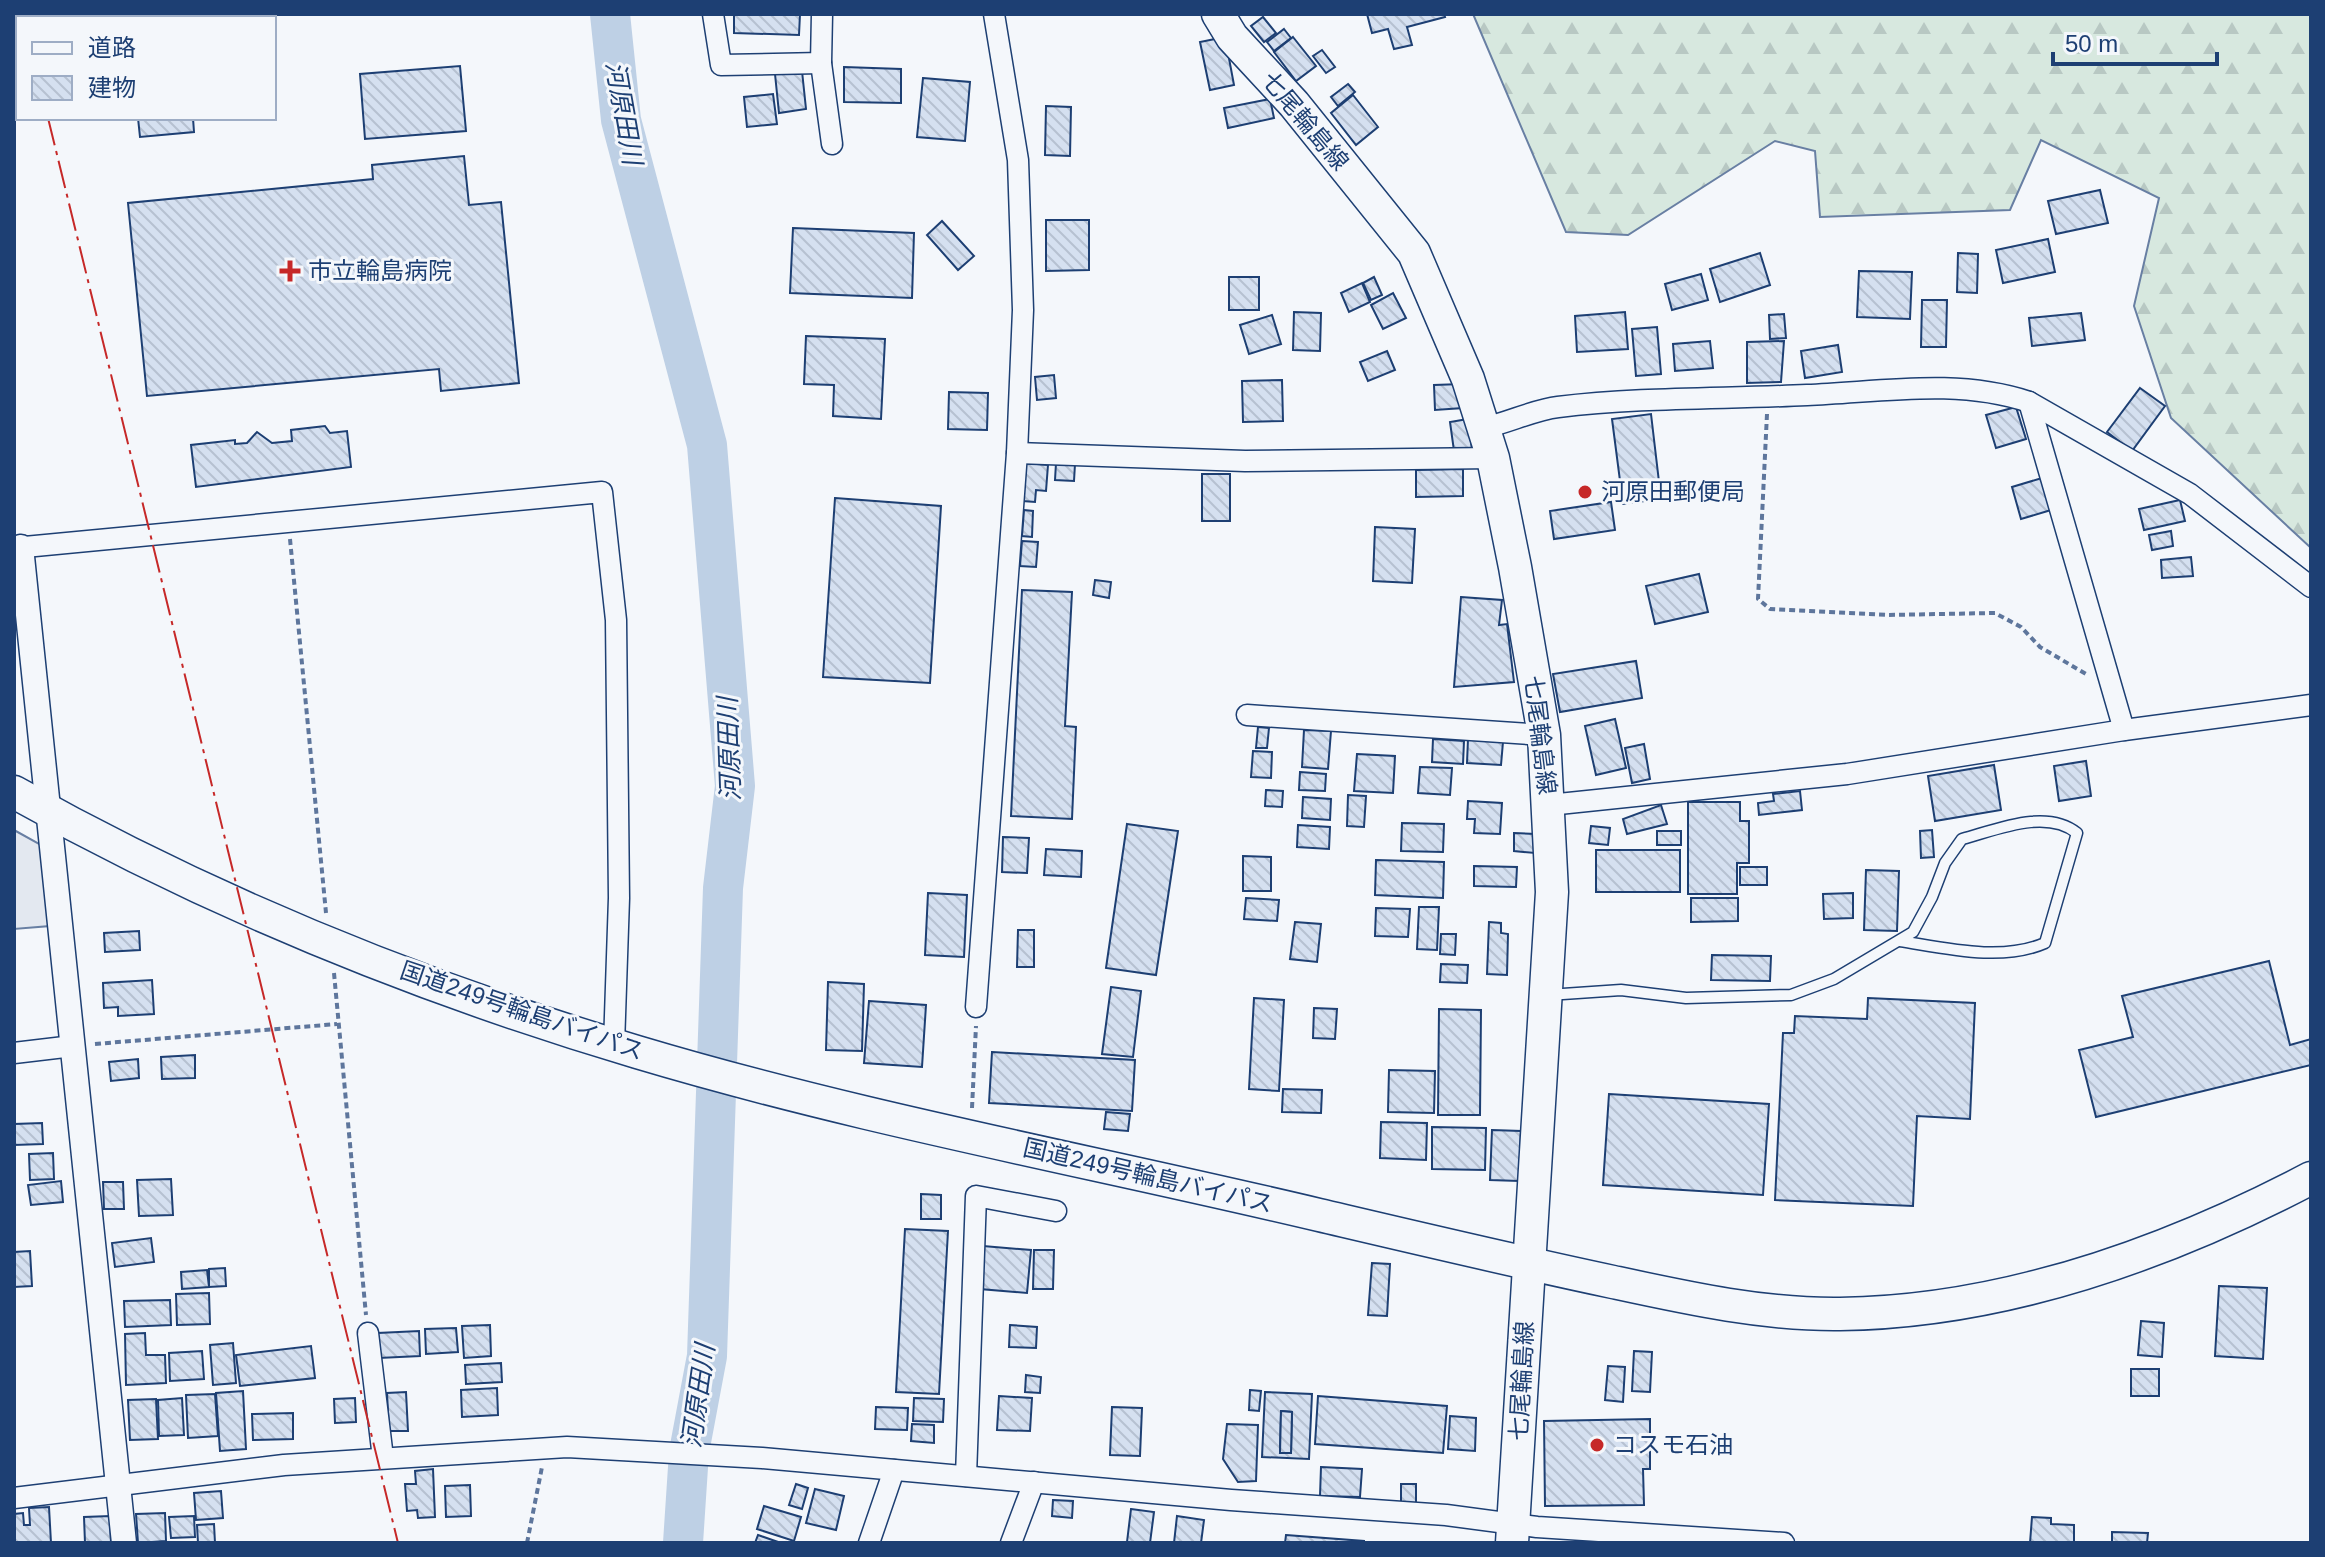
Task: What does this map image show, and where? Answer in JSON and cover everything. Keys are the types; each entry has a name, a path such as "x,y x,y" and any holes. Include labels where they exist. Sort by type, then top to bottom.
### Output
{"main road":[{"name":"七尾輪島線","path":"1218,14 1232,37 1294,104 1414,253 1468,379 1488,443 1544,735 1552,892 1513,1533"},
{"name":"国道249号輪島バイパス","path":"14,792 48,812 183,878 330,944 627,1049 811,1099 1529,1264 1736,1305 1833,1314 1915,1311 1980,1302 2076,1275 2187,1235 2311,1178"}],"street":[{"path":"713,14 721,65 821,63"},
{"path":"822,14 821,63 832,144"},
{"path":"976,1007 1017,453 1023,310 1018,160 994,14"},
{"path":"1017,453 1245,461 1488,443 1554,407 1674,396 1768,396 1955,387 2029,402 2190,494 2311,587"},
{"path":"2029,402 2124,730"},
{"path":"124,1543 18,548 602,492 616,620 619,898 627,1049"},
{"path":"1549,805 1847,774 2124,730 2311,705"},
{"path":"1247,715 1544,735"},
{"path":"14,1053 73,1046"},
{"path":"966,1476 976,1196 1056,1211"},
{"path":"368,1333 383,1458"},
{"path":"14,1498 284,1465 567,1447 762,1458 1034,1482 1513,1533 1784,1543"},
{"path":"869,1543 894,1470"},
{"path":"1011,1543 1034,1482"}],"lane":[{"path":"1546,995 1621,990 1686,998 1791,995 1834,979 1913,932 1932,897 1945,863 1962,839 2032,821 2067,824 2077,833 2045,943 2028,950 1992,951 1900,941"}],"path":[{"path":"1768,396 1758,599 1770,609 1888,615 1995,613 2021,627 2040,647 2114,695"},
{"path":"972,1108 976,1007"},
{"path":"73,1046 339,1023"},
{"path":"527,1543 546,1448"}],"green space":[{"path":"1473,14 2311,14 2311,548 2171,418 2134,306 2159,198 2041,140 2010,210 1820,217 1815,151 1775,141 1628,235 1566,232"}],"shaded area":[{"path":"14,830 43,846 50,926 14,929"}],"building":[{"path":"734,14 800,14 799,35 734,33"},
{"path":"1367,14 1444,14 1445,17 1407,27 1412,45 1394,49 1388,29 1372,33"},
{"path":"1263,17 1276,33 1264,42 1251,26"},
{"path":"1284,29 1291,38 1274,51 1267,42"},
{"path":"1225,37 1234,85 1210,90 1200,42"},
{"path":"1293,37 1316,66 1296,81 1274,52"},
{"path":"1322,50 1335,67 1326,73 1313,56"},
{"path":"460,66 466,131 365,139 360,74"},
{"path":"844,67 901,69 901,103 844,102"},
{"path":"802,71 806,109 779,113 775,74"},
{"path":"923,78 970,82 965,141 917,137"},
{"path":"1348,84 1355,92 1338,106 1331,97"},
{"path":"773,94 777,124 747,127 744,97"},
{"path":"1353,95 1378,127 1356,145 1331,113"},
{"path":"1270,99 1274,118 1228,128 1224,108"},
{"path":"1046,106 1071,107 1070,156 1045,155"},
{"path":"138,120 193,120 194,132 140,137"},
{"path":"464,156 469,205 501,202 519,383 441,391 439,369 147,396 128,203 373,179 372,165"},
{"path":"2100,190 2108,223 2056,234 2048,201"},
{"path":"1046,220 1089,220 1089,270 1046,271"},
{"path":"942,221 974,256 958,270 927,235"},
{"path":"793,228 914,233 912,298 790,293"},
{"path":"2048,239 2055,272 2003,283 1996,250"},
{"path":"1760,253 1770,285 1720,302 1710,269"},
{"path":"1958,253 1978,254 1977,293 1957,292"},
{"path":"1859,271 1912,272 1910,319 1857,317"},
{"path":"1701,274 1708,300 1672,310 1665,284"},
{"path":"1229,277 1259,277 1259,310 1229,310"},
{"path":"1374,277 1382,295 1371,300 1363,283"},
{"path":"1362,283 1370,302 1349,312 1341,293"},
{"path":"1393,293 1406,318 1383,329 1371,305"},
{"path":"1922,300 1947,300 1946,347 1921,347"},
{"path":"1294,312 1321,313 1320,351 1293,350"},
{"path":"1625,312 1628,349 1577,352 1575,316"},
{"path":"2081,313 2085,340 2032,346 2029,318"},
{"path":"1784,314 1786,338 1770,339 1769,315"},
{"path":"1272,315 1281,344 1249,354 1240,325"},
{"path":"1657,327 1661,374 1636,376 1632,329"},
{"path":"806,336 885,339 881,419 833,416 834,385 804,384"},
{"path":"1710,341 1713,368 1675,371 1673,344"},
{"path":"1784,341 1781,382 1747,383 1747,342"},
{"path":"1838,345 1842,372 1805,378 1801,351"},
{"path":"1387,351 1395,370 1368,381 1360,362"},
{"path":"1054,375 1056,398 1037,400 1035,377"},
{"path":"1282,380 1283,421 1243,422 1242,381"},
{"path":"1462,384 1463,408 1435,410 1434,385"},
{"path":"2140,388 2165,406 2132,451 2107,432"},
{"path":"949,392 988,393 987,430 948,429"},
{"path":"2016,407 2026,439 1996,448 1986,415"},
{"path":"1651,414 1661,499 1623,504 1612,419"},
{"path":"1468,419 1472,449 1454,451 1450,422"},
{"path":"325,426 330,433 347,431 351,467 196,487 191,445 235,440 235,444 247,443 257,432 272,443 292,441 291,430"},
{"path":"1026,463 1048,465 1046,491 1036,490 1035,502 1023,501"},
{"path":"1056,463 1075,464 1074,481 1055,480"},
{"path":"1463,469 1463,496 1416,497 1416,470"},
{"path":"1202,474 1230,474 1230,521 1202,521"},
{"path":"2042,478 2051,510 2021,519 2012,487"},
{"path":"835,498 941,506 930,683 823,677"},
{"path":"2180,500 2185,521 2144,530 2139,509"},
{"path":"1611,502 1615,530 1554,539 1550,511"},
{"path":"1024,510 1033,511 1032,537 1022,536"},
{"path":"1375,527 1415,529 1412,583 1373,581"},
{"path":"2171,531 2173,546 2152,550 2149,535"},
{"path":"1022,541 1038,542 1036,567 1020,566"},
{"path":"2191,557 2193,576 2162,578 2161,560"},
{"path":"1699,574 1708,612 1655,624 1646,586"},
{"path":"1095,580 1111,582 1109,598 1093,595"},
{"path":"1022,590 1072,592 1065,726 1076,727 1072,819 1011,816"},
{"path":"1461,597 1502,600 1499,625 1507,624 1514,682 1454,687"},
{"path":"1636,661 1642,698 1560,712 1553,674"},
{"path":"1615,719 1626,768 1596,775 1585,726"},
{"path":"1258,727 1269,728 1267,748 1256,748"},
{"path":"1304,730 1331,731 1328,769 1302,767"},
{"path":"1433,739 1464,741 1463,764 1432,762"},
{"path":"1468,739 1503,742 1501,765 1467,763"},
{"path":"1644,744 1650,779 1632,783 1625,748"},
{"path":"1253,751 1272,752 1271,778 1251,777"},
{"path":"1357,754 1395,756 1393,793 1354,791"},
{"path":"2086,761 2091,796 2059,801 2054,766"},
{"path":"1994,765 2001,810 1935,821 1928,776"},
{"path":"1420,767 1452,768 1450,795 1418,793"},
{"path":"1300,772 1326,774 1325,791 1299,790"},
{"path":"1266,790 1283,791 1282,807 1265,806"},
{"path":"1800,791 1802,810 1759,815 1758,803 1774,801 1773,794"},
{"path":"1348,795 1366,796 1364,827 1347,826"},
{"path":"1303,797 1331,799 1330,820 1302,818"},
{"path":"1468,801 1502,803 1500,834 1474,833 1475,819 1467,819"},
{"path":"1688,802 1740,802 1740,821 1749,821 1749,863 1737,863 1737,894 1688,894"},
{"path":"1661,805 1667,824 1627,834 1623,819"},
{"path":"1402,823 1444,824 1443,852 1401,851"},
{"path":"1127,824 1178,831 1156,975 1106,968"},
{"path":"1298,825 1330,827 1329,849 1297,847"},
{"path":"1591,826 1610,828 1608,845 1589,843"},
{"path":"1932,830 1934,857 1921,858 1920,831"},
{"path":"1657,831 1681,831 1681,845 1657,845"},
{"path":"1514,833 1536,834 1535,853 1514,851"},
{"path":"1003,837 1029,838 1027,873 1002,872"},
{"path":"1046,849 1082,851 1081,877 1044,875"},
{"path":"1596,850 1680,850 1680,892 1596,892"},
{"path":"1243,856 1271,857 1271,891 1243,891"},
{"path":"1376,860 1444,862 1443,898 1375,895"},
{"path":"1474,866 1517,867 1516,887 1474,886"},
{"path":"1740,867 1767,867 1767,885 1740,885"},
{"path":"1866,870 1899,871 1897,931 1864,930"},
{"path":"928,893 967,895 964,957 925,955"},
{"path":"1853,893 1853,918 1824,919 1823,894"},
{"path":"1246,898 1279,900 1277,921 1244,919"},
{"path":"1691,898 1738,898 1738,921 1691,922"},
{"path":"1419,907 1439,907 1437,950 1417,949"},
{"path":"1376,908 1410,909 1408,937 1375,936"},
{"path":"1295,922 1321,924 1317,962 1290,959"},
{"path":"1489,922 1501,923 1501,933 1508,934 1507,975 1487,974"},
{"path":"1018,930 1034,930 1034,967 1017,967"},
{"path":"139,931 140,950 105,952 104,933"},
{"path":"1441,934 1456,934 1455,955 1440,954"},
{"path":"1712,955 1771,956 1770,981 1711,980"},
{"path":"2269,961 2290,1045 2311,1039 2311,1065 2096,1117 2079,1050 2133,1037 2122,996"},
{"path":"1441,964 1468,965 1467,983 1440,982"},
{"path":"152,980 154,1014 118,1016 118,1007 104,1008 103,983"},
{"path":"828,982 864,984 862,1051 826,1050"},
{"path":"1111,987 1141,991 1133,1057 1102,1054"},
{"path":"1254,998 1284,1000 1279,1091 1249,1089"},
{"path":"1868,998 1975,1003 1970,1119 1917,1116 1913,1206 1775,1200 1783,1033 1794,1033 1795,1016 1867,1019"},
{"path":"869,1001 926,1005 922,1067 864,1063"},
{"path":"1314,1008 1337,1009 1335,1039 1313,1038"},
{"path":"1439,1009 1481,1010 1480,1115 1438,1115"},
{"path":"992,1052 1135,1060 1132,1111 989,1103"},
{"path":"195,1055 195,1078 162,1079 161,1057"},
{"path":"138,1059 139,1078 111,1081 109,1062"},
{"path":"1389,1070 1435,1071 1434,1113 1388,1112"},
{"path":"1283,1089 1322,1090 1321,1113 1282,1112"},
{"path":"1609,1094 1769,1104 1763,1195 1603,1185"},
{"path":"1106,1112 1130,1114 1128,1131 1104,1129"},
{"path":"1381,1122 1427,1123 1426,1160 1380,1158"},
{"path":"42,1123 43,1144 14,1145 14,1124"},
{"path":"1432,1127 1486,1128 1485,1170 1432,1169"},
{"path":"1492,1130 1521,1131 1519,1181 1490,1180"},
{"path":"53,1153 54,1179 30,1180 29,1154"},
{"path":"171,1179 173,1215 139,1216 137,1180"},
{"path":"61,1181 63,1202 31,1205 28,1185"},
{"path":"103,1182 123,1182 124,1209 104,1209"},
{"path":"921,1194 941,1195 941,1219 921,1219"},
{"path":"905,1229 948,1231 939,1394 896,1392"},
{"path":"151,1238 154,1262 115,1267 112,1243"},
{"path":"983,1246 1031,1250 1027,1293 980,1289"},
{"path":"1034,1250 1054,1250 1053,1289 1033,1289"},
{"path":"30,1251 32,1286 14,1287 14,1252"},
{"path":"1372,1263 1390,1264 1387,1316 1368,1315"},
{"path":"225,1268 226,1286 209,1287 209,1269"},
{"path":"207,1270 209,1287 182,1289 181,1272"},
{"path":"2219,1286 2267,1288 2263,1359 2215,1356"},
{"path":"209,1293 210,1324 177,1325 176,1294"},
{"path":"170,1300 171,1325 125,1327 124,1301"},
{"path":"2141,1321 2164,1323 2162,1357 2138,1355"},
{"path":"490,1325 491,1356 464,1358 462,1326"},
{"path":"1010,1325 1037,1327 1036,1348 1009,1347"},
{"path":"456,1328 458,1352 426,1354 425,1329"},
{"path":"419,1331 420,1356 379,1358 378,1333"},
{"path":"145,1333 146,1355 165,1355 166,1383 126,1385 125,1334"},
{"path":"233,1343 236,1383 213,1385 210,1345"},
{"path":"311,1346 315,1378 240,1386 236,1355"},
{"path":"202,1351 204,1379 170,1381 169,1353"},
{"path":"1634,1351 1652,1352 1650,1392 1632,1391"},
{"path":"501,1363 502,1382 466,1384 465,1365"},
{"path":"1608,1366 1625,1367 1623,1402 1605,1400"},
{"path":"2131,1369 2159,1369 2159,1396 2131,1396"},
{"path":"1026,1375 1041,1377 1040,1393 1025,1392"},
{"path":"497,1388 498,1415 462,1417 461,1390"},
{"path":"1250,1390 1261,1391 1259,1411 1249,1410"},
{"path":"243,1391 246,1449 220,1451 216,1393"},
{"path":"406,1392 408,1431 389,1431 387,1393"},
{"path":"1265,1392 1312,1394 1309,1459 1262,1457","holes":["1281,1411 1292,1412 1291,1453 1280,1453"]},
{"path":"215,1394 218,1436 188,1438 186,1395"},
{"path":"999,1396 1032,1398 1030,1431 997,1430"},
{"path":"1318,1396 1447,1406 1443,1453 1315,1444"},
{"path":"182,1398 184,1435 159,1436 158,1400"},
{"path":"355,1398 356,1422 335,1423 334,1399"},
{"path":"914,1398 944,1399 943,1422 913,1421"},
{"path":"156,1399 158,1439 130,1440 128,1400"},
{"path":"876,1407 908,1408 907,1430 875,1429"},
{"path":"1112,1407 1142,1408 1140,1456 1110,1455"},
{"path":"1281,1411 1292,1412 1291,1453 1280,1453"},
{"path":"293,1413 293,1439 253,1440 252,1414"},
{"path":"1450,1416 1476,1418 1475,1451 1448,1449"},
{"name":"コスモ石油","path":"1650,1419 1650,1469 1643,1469 1644,1505 1545,1506 1544,1421"},
{"path":"912,1424 934,1425 934,1443 911,1441"},
{"path":"1227,1424 1258,1425 1256,1481 1238,1482 1223,1459"},
{"path":"1321,1467 1362,1469 1360,1497 1320,1496"},
{"path":"433,1469 435,1517 418,1518 417,1510 407,1511 405,1484 416,1484 415,1471"},
{"path":"796,1484 808,1488 802,1509 789,1505"},
{"path":"1401,1484 1416,1484 1416,1503 1401,1503"},
{"path":"470,1485 471,1516 446,1517 445,1486"},
{"path":"815,1489 844,1496 836,1530 806,1523"},
{"path":"221,1491 223,1518 196,1520 194,1493"},
{"path":"1053,1500 1073,1501 1072,1518 1052,1516"},
{"path":"764,1506 801,1517 794,1541 757,1529"},
{"path":"49,1507 51,1543 14,1543 14,1514 23,1513 24,1525 30,1525 29,1508"},
{"path":"1131,1509 1154,1512 1150,1543 1127,1542"},
{"path":"165,1513 166,1541 138,1543 136,1514"},
{"path":"110,1516 111,1543 85,1543 84,1517"},
{"path":"194,1516 195,1537 171,1538 169,1517"},
{"path":"1177,1516 1204,1520 1201,1543 1174,1543"},
{"path":"2032,1517 2051,1518 2051,1524 2074,1525 2074,1543 2030,1543"},
{"path":"214,1524 215,1543 198,1543 197,1525"},
{"path":"2112,1532 2148,1533 2147,1543 2112,1543"},
{"path":"758,1535 781,1543 755,1543"},
{"path":"1286,1535 1364,1541 1364,1543 1285,1543"}],"waterway":[{"name":"河原田川","path":"610,14 621,120 707,445 735,786 723,888 707,1356 689,1452 683,1543"}],"power":[{"path":"48,120 398,1543"}],"place":[{"name":"市立輪島病院","path":"290,271"},
{"name":"河原田郵便局","path":"1585,492"},
{"name":"コスモ石油","path":"1597,1445"}]}
